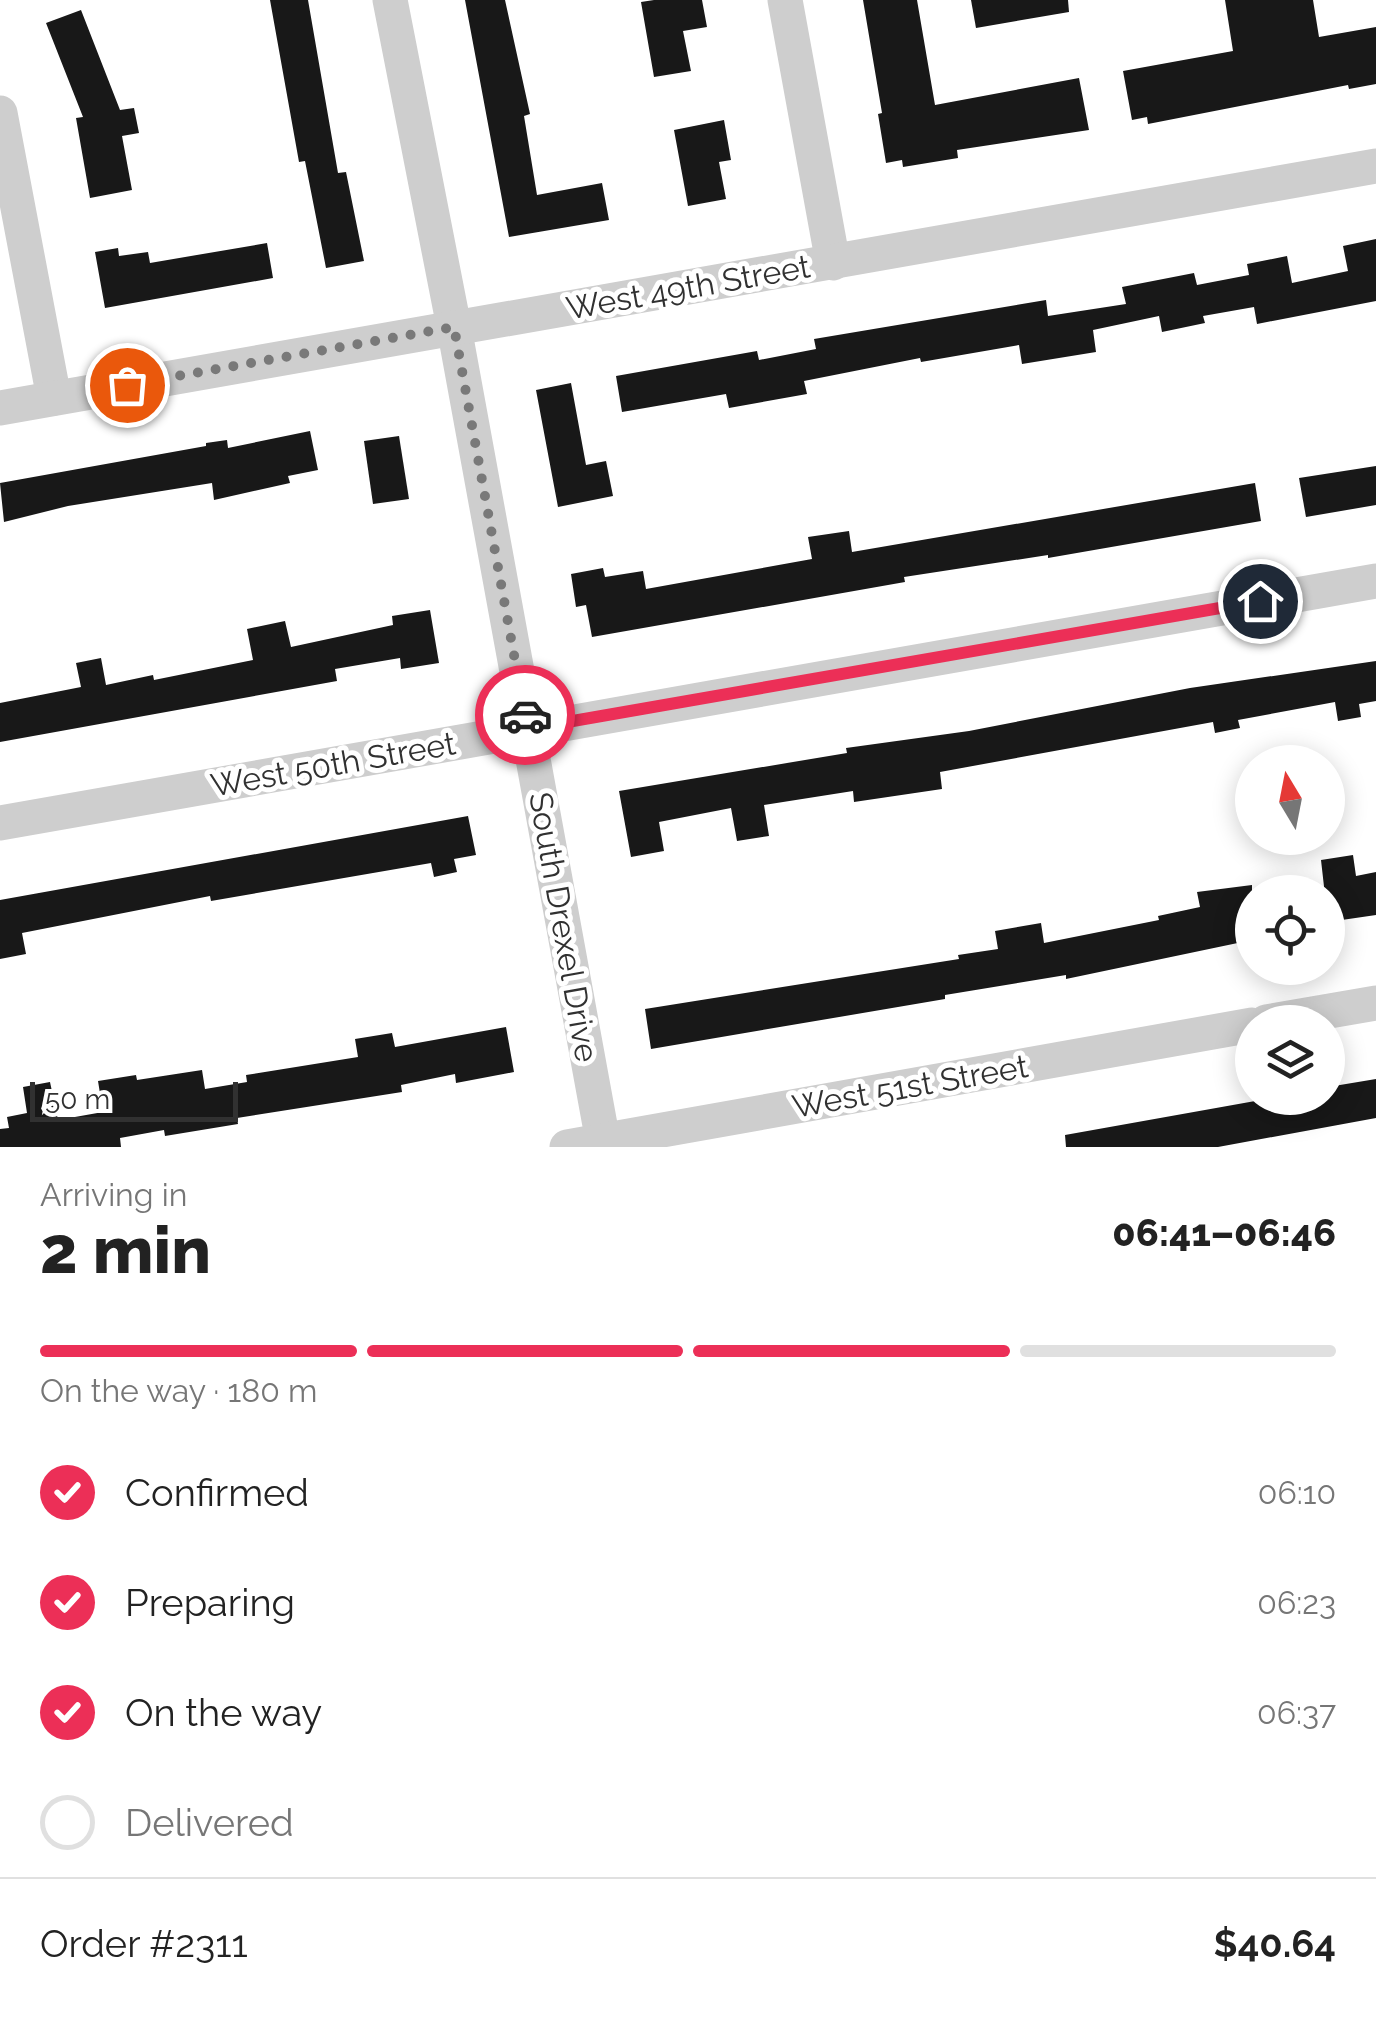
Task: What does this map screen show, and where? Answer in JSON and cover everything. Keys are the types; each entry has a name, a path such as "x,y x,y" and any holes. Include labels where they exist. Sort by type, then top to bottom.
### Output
{"street":[{"name":"South Drexel Drive","path":"390,0 454,327 603,1144"},
{"path":"786,0 833,262"},
{"path":"0,113 54,398"},
{"name":"West 49th Street","path":"0,408 1376,166"},
{"name":"West 50th Street","path":"0,823 1376,581"},
{"path":"1345,1008 1376,1003"},
{"name":"West 51st Street","path":"567,1147 603,1144 1235,1028"}],"building":[{"path":"270,0 308,0 338,173 346,172 364,261 326,268 305,161 299,162"},
{"path":"465,0 505,0 530,114 524,116 537,195 602,183 609,220 509,237"},
{"path":"702,0 707,27 683,31 691,71 654,77 641,2"},
{"path":"863,0 917,0 935,105 1079,78 1089,130 957,150 958,158 903,167 902,160 886,163 878,114 882,113"},
{"path":"971,0 1068,0 1069,12 976,28"},
{"path":"1225,0 1313,0 1319,37 1376,27 1376,84 1349,89 1348,85 1148,124 1147,117 1132,120 1123,71 1233,51"},
{"path":"81,10 120,110 134,108 139,133 122,136 132,190 90,198 76,118 83,117 46,23"},
{"path":"724,120 731,160 719,162 726,199 688,206 674,130"},
{"path":"1376,239 1376,301 1257,324 1254,307 1203,316 1205,323 1162,332 1159,316 1093,330 1096,352 1022,364 1019,345 921,362 920,358 804,381 807,394 729,408 726,394 622,412 616,376 757,351 759,360 816,349 814,339 1046,300 1048,316 1126,304 1122,287 1194,273 1197,285 1249,275 1247,264 1287,256 1292,283 1348,271 1343,246"},
{"path":"267,243 273,278 105,308 95,252 118,248 119,256 148,252 150,263"},
{"path":"571,383 586,465 606,461 613,496 558,507 536,390"},
{"path":"310,431 318,470 288,476 290,483 214,500 212,483 68,506 4,522 0,483 206,443 227,440 228,448"},
{"path":"399,436 409,499 373,504 364,441"},
{"path":"1376,466 1376,505 1306,517 1299,478"},
{"path":"1255,483 1261,521 1048,558 904,577 905,582 592,637 586,605 576,607 571,574 603,568 605,577 643,571 646,589 812,559 808,537 849,531 852,552"},
{"path":"430,610 439,663 401,669 400,658 335,669 337,681 0,742 0,703 81,687 76,663 101,658 106,685 153,675 154,680 253,660 247,629 285,621 291,647 393,625 392,616"},
{"path":"1376,661 1376,701 1359,704 1361,717 1338,721 1335,702 1238,720 1240,728 1215,733 1213,722 940,772 942,789 854,802 853,791 764,805 769,836 737,841 731,808 659,822 664,851 631,857 619,791 847,753 846,748 969,731 1190,688"},
{"path":"468,816 476,855 454,859 457,872 434,877 431,863 211,901 210,896 22,933 26,954 0,959 0,900"},
{"path":"1353,855 1356,876 1376,872 1376,915 1345,920 1345,875 1323,875 1321,860"},
{"path":"1235,887 1235,944 1066,979 1066,975 945,995 945,999 651,1049 645,1009 959,959 958,955 998,949 995,931 1041,923 1044,943 1159,920 1158,916 1200,907 1197,892"},
{"path":"506,1027 514,1072 456,1083 455,1074 401,1085 402,1092 237,1118 238,1124 165,1136 164,1130 120,1138 121,1147 0,1147 0,1129 9,1128 7,1117 27,1113 23,1087 50,1082 58,1120 103,1112 98,1081 136,1075 137,1080 202,1070 205,1089 247,1082 246,1075 358,1057 355,1039 392,1033 395,1047"},
{"path":"1376,1079 1376,1118 1218,1147 1066,1147 1065,1135 1235,1105 1235,1115 1345,1115 1345,1084"}],"way so far":[{"path":"127,385 454,327 525,715"}],"route":[{"path":"525,715 527,729 1260,601"}]}
